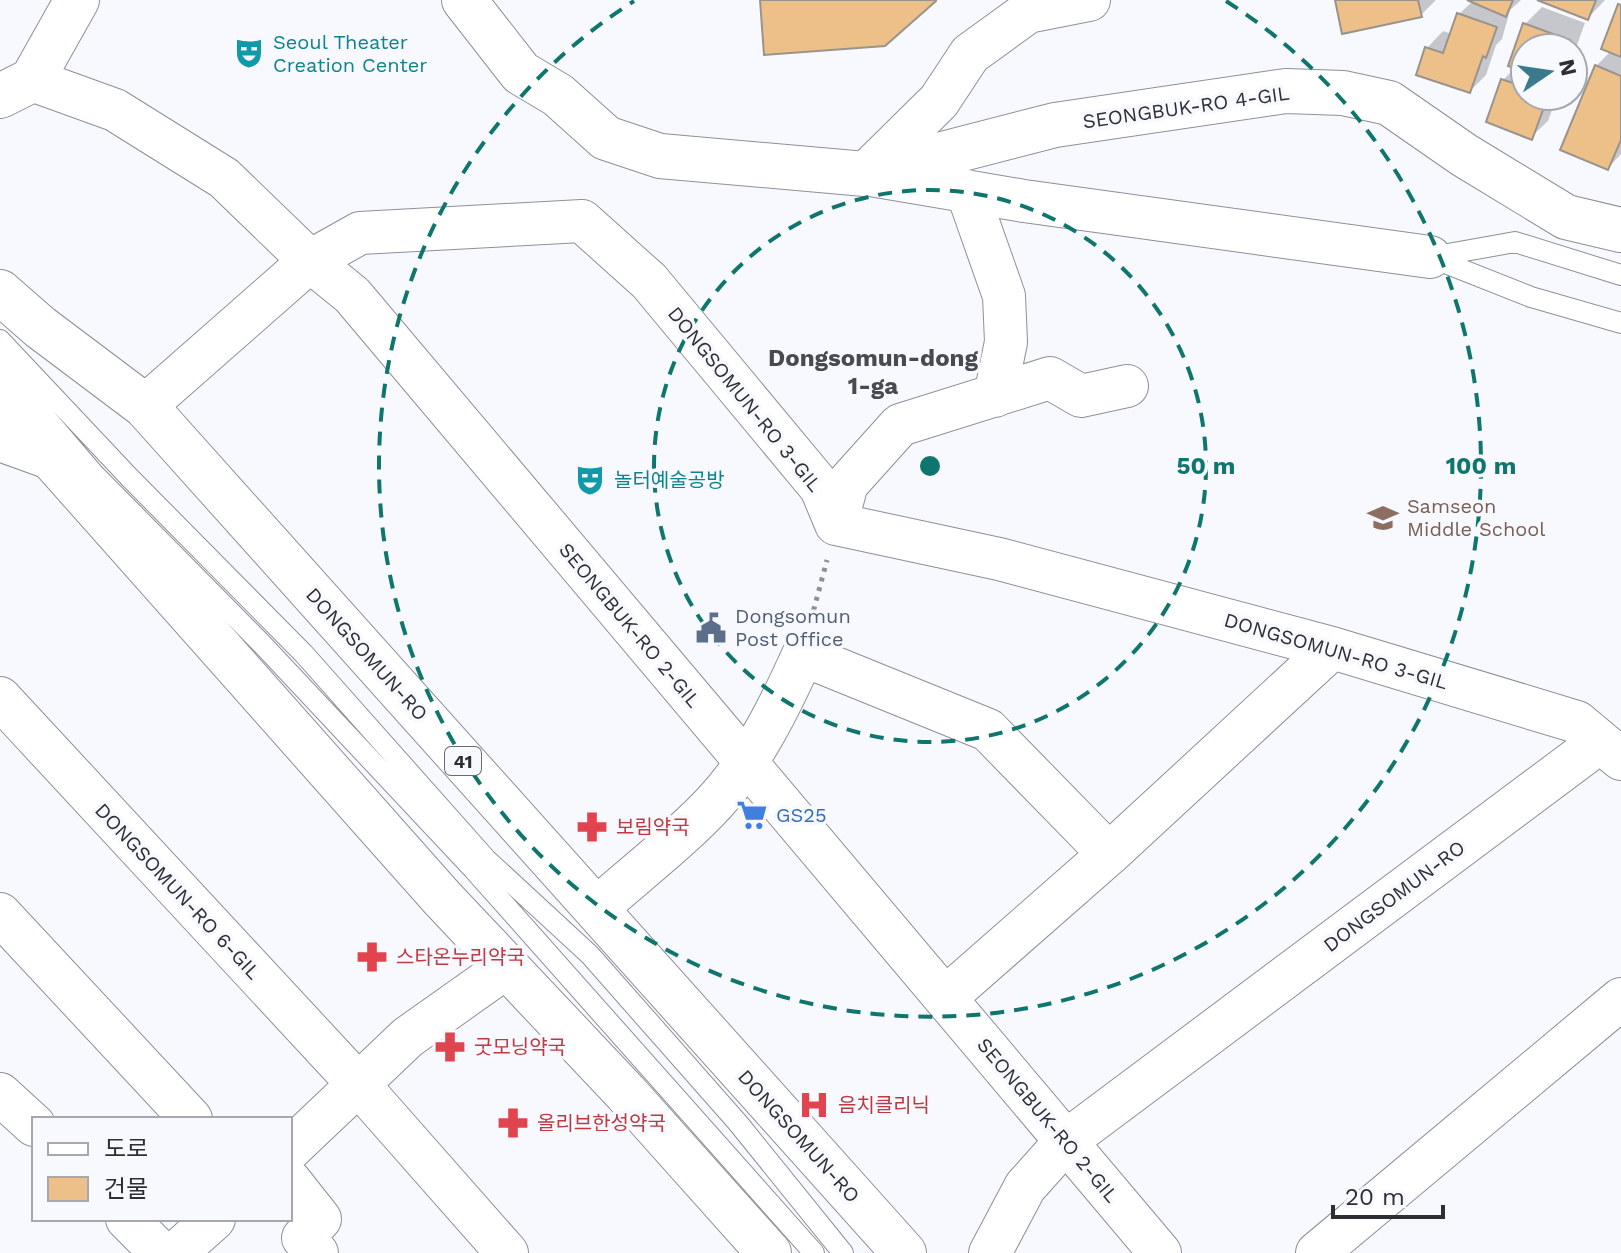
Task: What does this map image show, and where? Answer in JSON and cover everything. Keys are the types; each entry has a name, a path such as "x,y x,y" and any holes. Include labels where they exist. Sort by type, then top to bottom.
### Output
{"main road":[{"path":"16,88 77,0"},
{"name":"SEONGBUK-RO 4-GIL","path":"464,0 521,73 558,95 606,138 660,156 865,174 1055,125 1286,91 1343,93 1389,103 1464,155 1566,217 1621,230"},
{"name":"DONGSOMUN-RO","path":"0,292 40,327 145,406 904,1253"},
{"path":"0,400 442,898 626,1093 769,1253"},
{"path":"0,430 50,458"}],"street":[{"path":"865,174 939,101 970,54 1035,5 1089,0"},
{"name":"SEONGBUK-RO 2-GIL","path":"16,88 115,110 224,178 310,261 352,295 1160,1253"},
{"path":"865,174 1430,257"},
{"path":"967,191 1004,296 1006,342 995,396"},
{"name":"DONGSOMUN-RO 3-GIL","path":"145,406 310,261 360,233 582,221 649,281 821,488 836,524 999,559 1332,648 1577,722 1611,750"},
{"path":"836,524 847,484 900,425 1050,378 1081,396 1127,386"},
{"path":"0,440 50,458"},
{"path":"945,998 1109,854 1332,648"},
{"path":"596,909 715,802 746,762 803,655 988,730 1109,854"},
{"name":"DONGSOMUN-RO 6-GIL","path":"0,698 358,1084 507,1253"},
{"name":"DONGSOMUN-RO","path":"990,1253 1025,1187 1066,1141 1611,750"},
{"path":"0,914 189,1117"},
{"path":"292,1147 408,1037 507,967"},
{"path":"1317,1253 1621,999"},
{"path":"0,1094 32,1123"},
{"path":"292,1184 320,1219 303,1238 317,1253"},
{"path":"129,1221 161,1253"},
{"path":"176,1253 212,1221"}],"lane":[{"path":"1430,257 1515,242 1621,275"},
{"path":"1430,257 1531,297 1621,323"},
{"path":"0,340 304,654 486,859 590,955 738,1123 843,1253"},
{"path":"0,364 93,473 262,644 474,870 814,1253"}],"path":[{"path":"803,655 836,524"}],"building":[{"path":"760,0 936,1 885,46 764,55"},
{"path":"1335,0 1418,0 1422,17 1342,34"},
{"path":"1467,0 1513,0 1506,17"},
{"path":"1537,0 1596,0 1588,20"},
{"path":"1618,4 1621,5 1621,57 1601,49"},
{"path":"1457,13 1497,27 1470,93 1416,75 1425,47 1443,53"},
{"path":"1523,23 1548,32 1520,32"},
{"path":"1595,65 1621,76 1621,140 1608,170 1560,150 1576,112 1589,112 1589,80"},
{"path":"1501,79 1509,82 1509,112 1542,112 1532,140 1486,122"}],"place":[{"name":"Seoul Theater Creation Center","path":"249,53"},
{"name":"놀터예술공방","path":"590,480"},
{"name":"Samseon Middle School","path":"1383,518"},
{"name":"Dongsomun Post Office","path":"711,628"},
{"name":"GS25","path":"752,815"},
{"name":"보림약국","path":"592,827"},
{"name":"스타온누리약국","path":"372,957"},
{"name":"굿모닝약국","path":"450,1047"},
{"name":"음치클리닉","path":"814,1105"},
{"name":"올리브한성약국","path":"513,1123"}],"district":[{"name":"Dongsomun-dong 1-ga","path":"873,372"}]}
